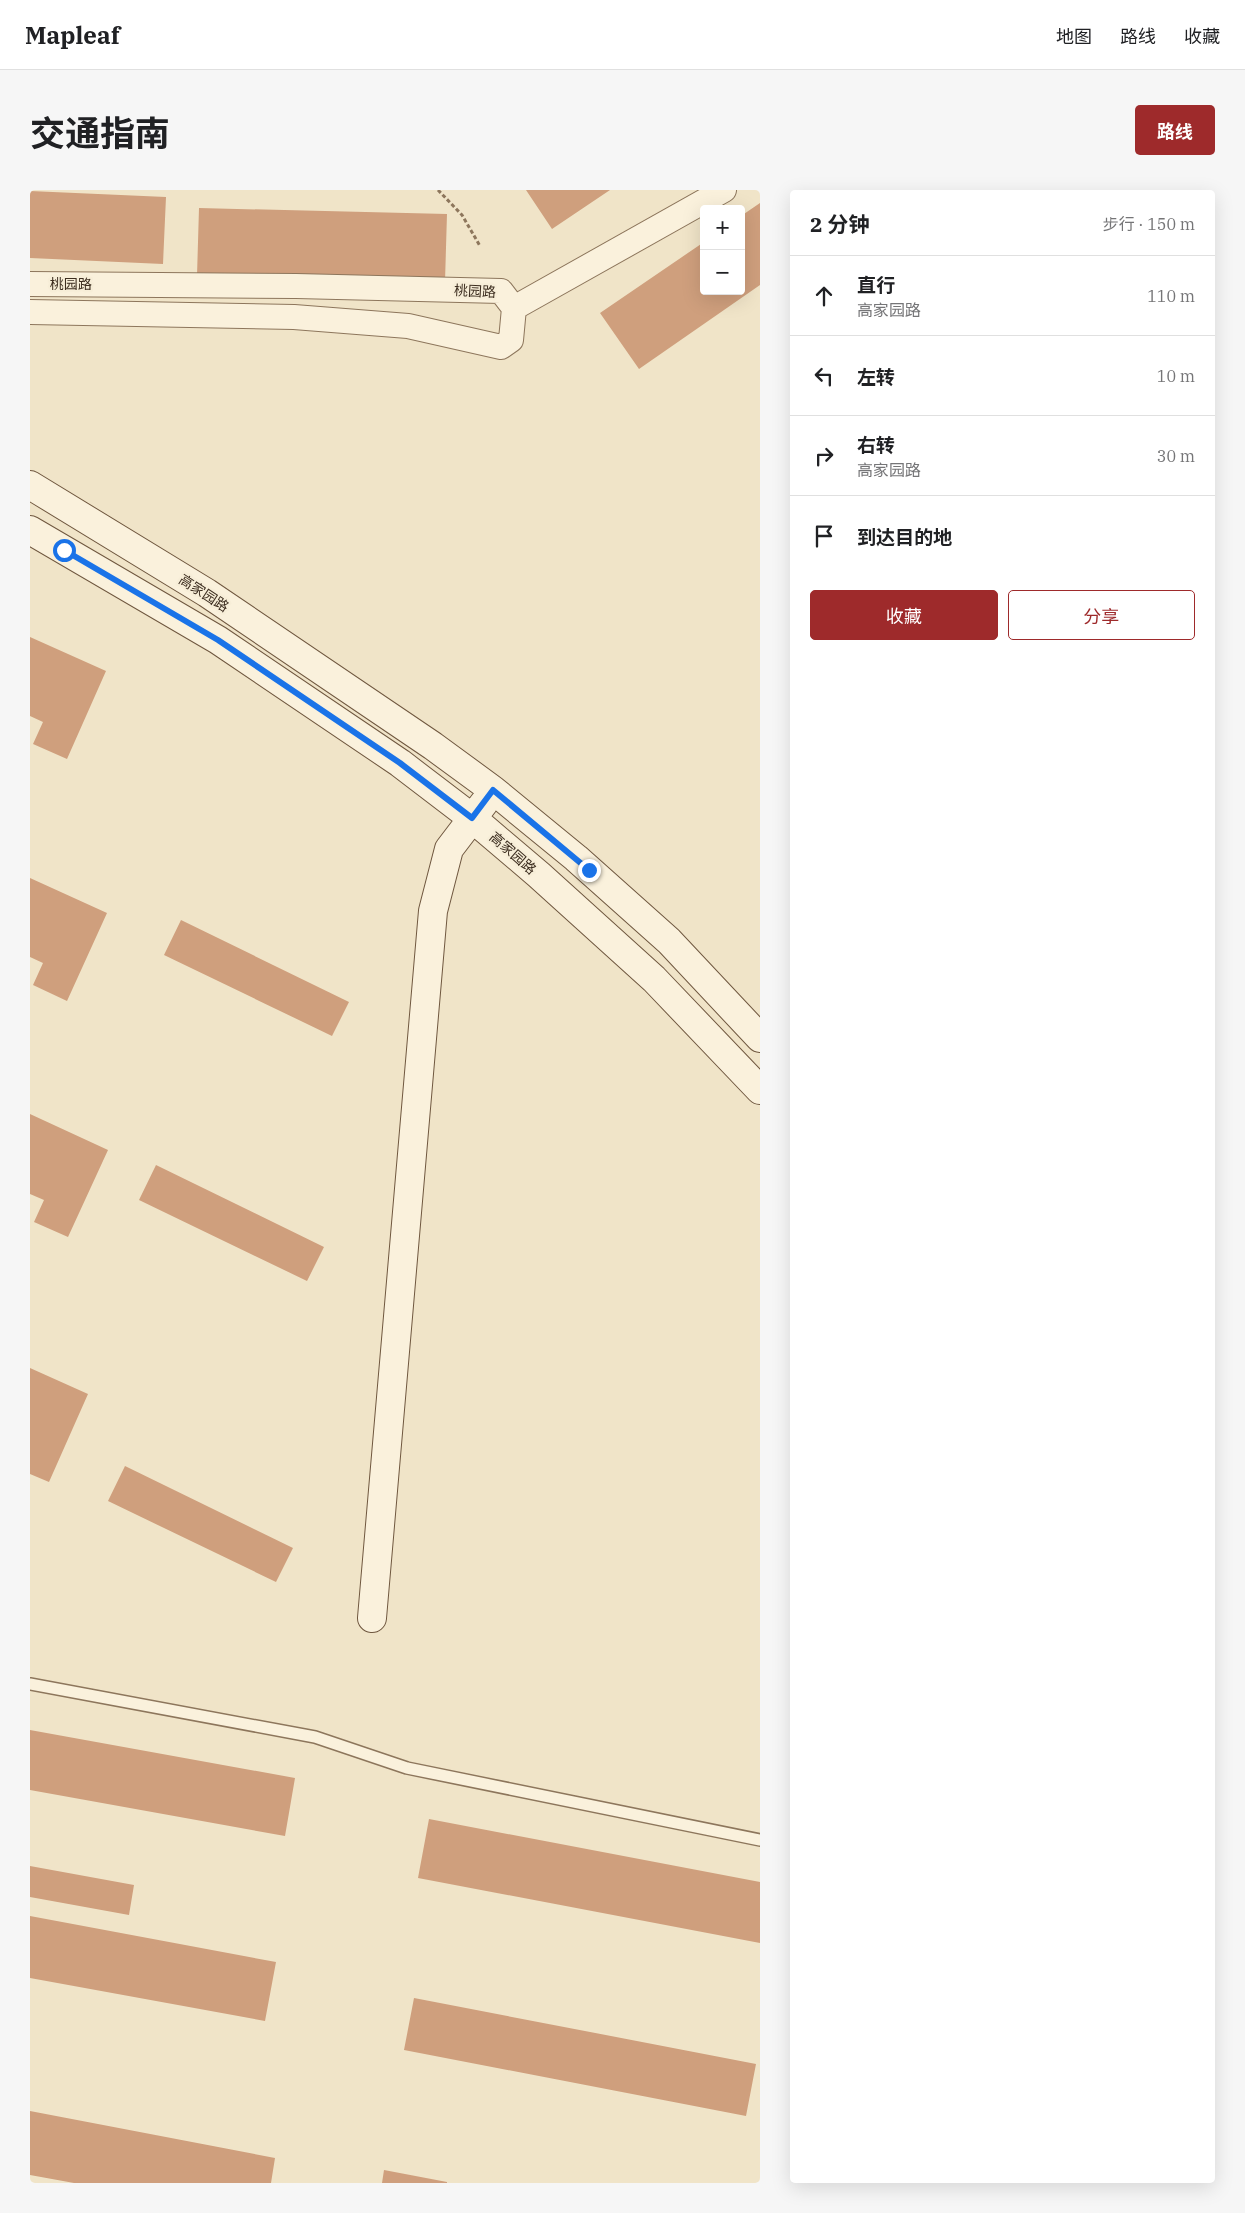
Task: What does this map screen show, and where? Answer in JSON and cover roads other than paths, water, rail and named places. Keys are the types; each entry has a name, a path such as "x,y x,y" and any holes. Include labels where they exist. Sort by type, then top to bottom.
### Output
{"main road":[{"name":"高家园路","path":"30,485 207,594 433,746 493,790 576,858 669,941 760,1038"},
{"name":"高家园路","path":"30,530 218,640 400,763 472,818 539,875 654,979 760,1090"},
{"path":"372,1618 433,911 449,849 493,790"}],"street":[{"path":"514,308 724,190"},
{"name":"桃园路","path":"30,284 296,286 501,291 514,308 511,340 501,347 408,326 294,317 30,312"}],"lane":[{"path":"30,1684 315,1737 407,1768 760,1840"}]}
